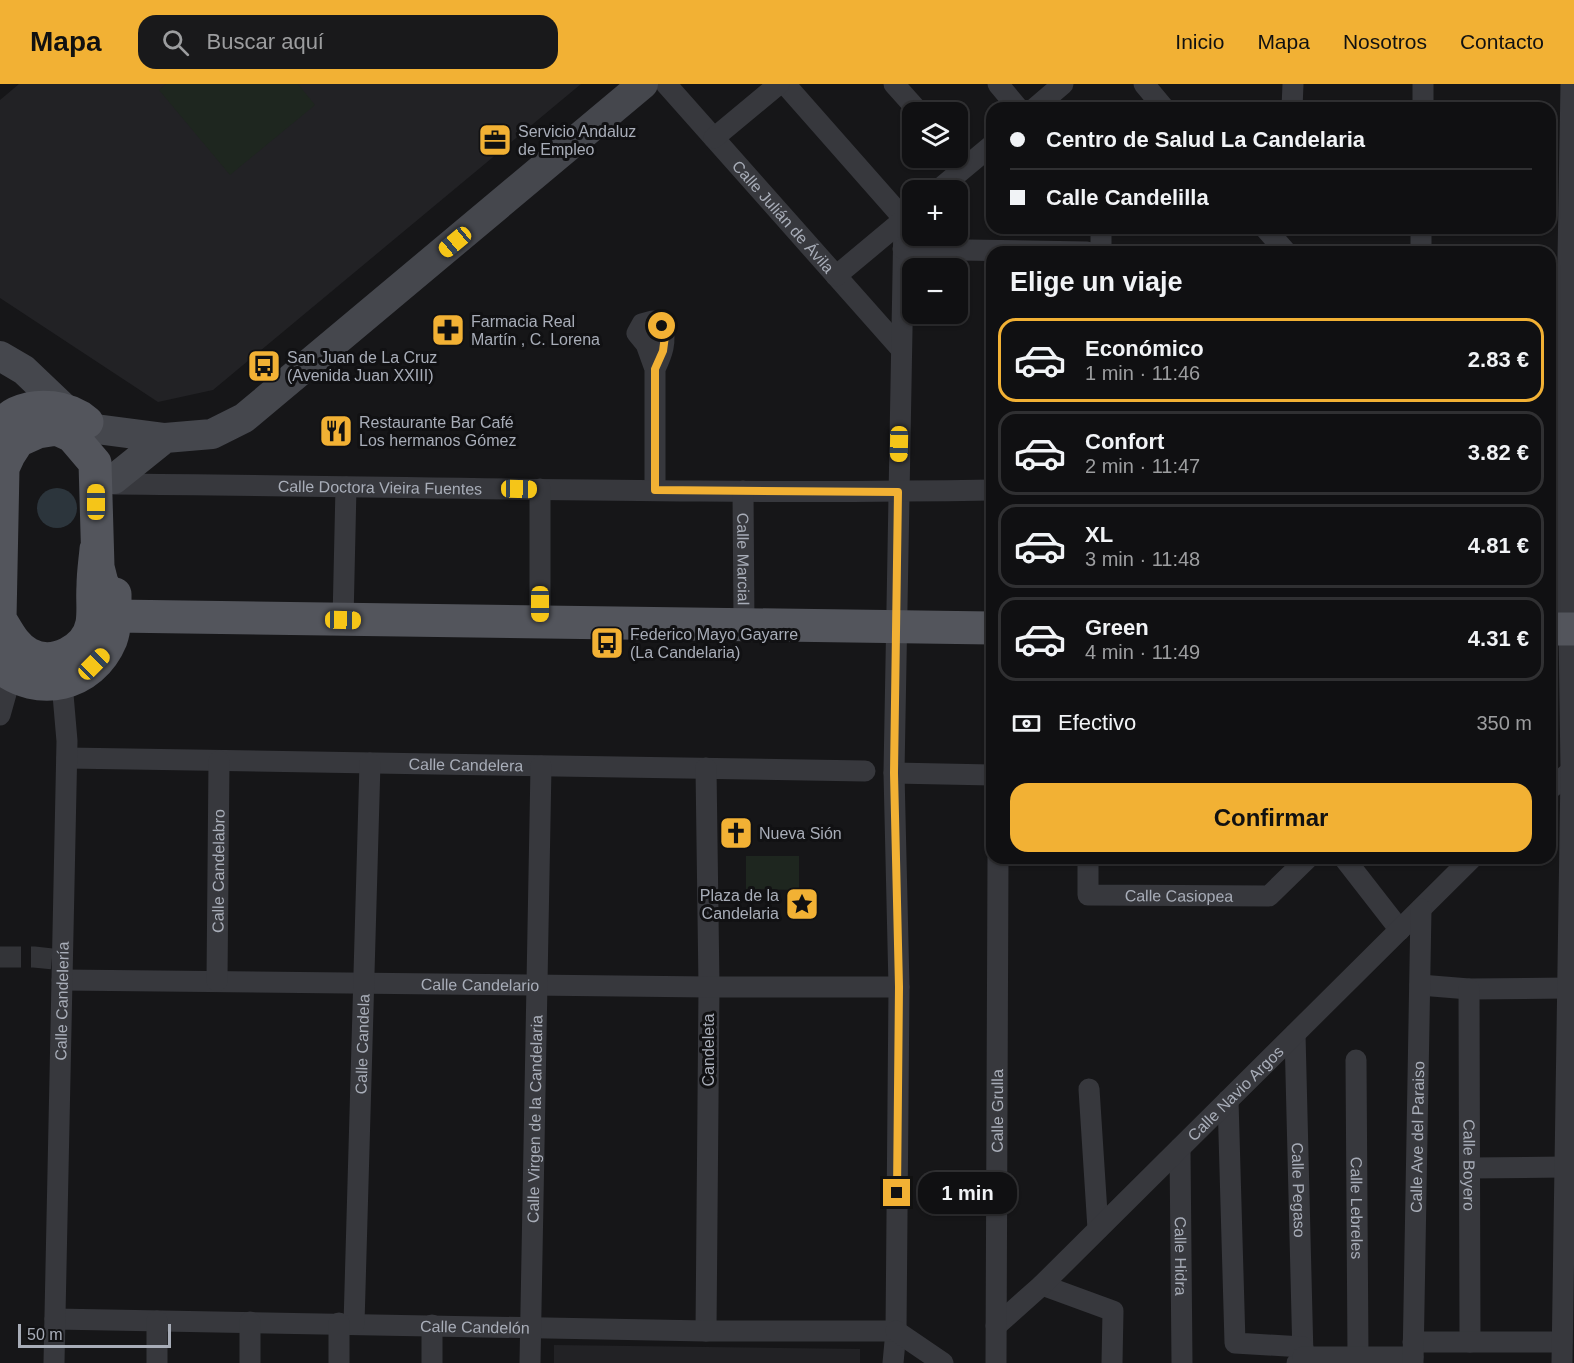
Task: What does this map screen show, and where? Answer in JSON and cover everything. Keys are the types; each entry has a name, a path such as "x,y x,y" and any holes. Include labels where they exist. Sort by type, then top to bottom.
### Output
{"main road":[{"path":"0,424 16,413 42,407 65,410 82,417 96,429 106,444 112,462 114,481 115,610 112,638 103,656 85,673 62,683 36,684 6,671"},
{"path":"96,549 92,625 81,643 70,653 55,658 31,656 12,640 0,619 3,468 18,441 38,432 57,429 72,436 95,463 96,549 102,583 115,610"},
{"path":"115,610 343,620 986,628"}],"street":[{"path":"96,429 165,438 212,434 244,418 643,84"},
{"name":"Calle Julián de Ávila","path":"666,84 901,349"},
{"path":"714,138 779,84"},
{"path":"785,84 887,200 902,211"},
{"path":"894,84 910,102"},
{"path":"1042,102 1063,84"},
{"path":"1144,84 1159,102"},
{"path":"1292,102 1293,84"},
{"path":"1423,84 1423,102"},
{"path":"1562,1363 1571,771 1557,492 1559,259 1571,84"},
{"path":"968,157 986,148"},
{"path":"946,180 956,168"},
{"path":"836,276 902,221"},
{"path":"1270,234 1282,246"},
{"path":"893,1363 896,1331 899,987 894,773 903,246"},
{"path":"903,249 986,250"},
{"path":"0,356 24,370 65,410"},
{"path":"655,369 655,490"},
{"path":"114,481 165,438"},
{"name":"Calle Doctora Vieira Fuentes","path":"114,481 346,487 898,492 986,490"},
{"path":"343,620 346,487"},
{"path":"540,489 540,623"},
{"name":"Calle Marcial","path":"743,491 744,625"},
{"path":"0,715 6,671"},
{"name":"Calle Candelería","path":"54,1363 67,758 62,683"},
{"name":"Calle Candelera","path":"67,758 865,771"},
{"name":"Calle Candelabro","path":"217,981 219,760"},
{"name":"Calle Candela","path":"339,1363 347,1324 364,983 370,763"},
{"name":"Calle Virgen de la Candelaria","path":"530,1363 541,766"},
{"name":"Candeleta","path":"706,768 709,987 706,1331"},
{"path":"1556,784 1571,771"},
{"path":"894,773 986,775"},
{"name":"Calle Grulla","path":"996,1363 998,864"},
{"name":"Calle Casiopea","path":"1088,864 1088,895 1269,896 1302,864"},
{"path":"1349,864 1400,930"},
{"name":"Calle Navio Argos","path":"996,1326 1042,1285 1466,864"},
{"name":"Calle Ave del Paraiso","path":"1413,1354 1421,909"},
{"name":"Calle Candelario","path":"62,980 899,987"},
{"path":"1420,986 1470,989 1568,988"},
{"name":"Calle Boyero","path":"1470,989 1470,1342"},
{"name":"Calle Pegaso","path":"1295,1034 1301,1355"},
{"name":"Calle Lebreles","path":"1356,1060 1358,1357"},
{"path":"1089,1089 1098,1229"},
{"path":"1228,1100 1235,1343 1301,1355 1358,1357 1413,1354 1470,1342 1562,1342"},
{"name":"Calle Hidra","path":"1180,1148 1182,1363"},
{"path":"1470,1168 1565,1167"},
{"path":"1042,1285 1113,1311 1112,1363"},
{"name":"Calle Candelón","path":"55,1318 706,1331 896,1331"},
{"path":"157,1320 157,1363"},
{"path":"250,1322 250,1363"},
{"path":"432,1325 432,1363"},
{"path":"896,1331 943,1363"}],"shaded area":[{"path":"19,84 581,84 213,390 158,402 0,298 0,100"},
{"path":"166,84 298,84 315,105 230,175 159,90"},
{"path":"57,488 71,494 77,508 71,522 57,528 43,522 37,508 43,494"},
{"path":"746,856 799,856 799,890 746,889"},
{"path":"554,1345 860,1349 860,1363 554,1363"}],"tunnel":[{"path":"0,957 63,960"}],"place":[{"name":"Servicio Andaluz de Empleo","path":"495,140"},
{"name":"Farmacia Real Martín , C. Lorena","path":"448,330"},
{"name":"San Juan de La Cruz (Avenida Juan XXIII)","path":"264,366"},
{"name":"Restaurante Bar Café Los hermanos Gómez","path":"336,431"},
{"name":"Federico Mayo Gayarre (La Candelaria)","path":"607,643"},
{"name":"Nueva Sión","path":"736,833"},
{"name":"Plaza de la Candelaria","path":"802,904"}],"route":[{"path":"662,326 665,336 663,351 655,369 655,490 898,492 894,773 899,987 897,1193"}]}
